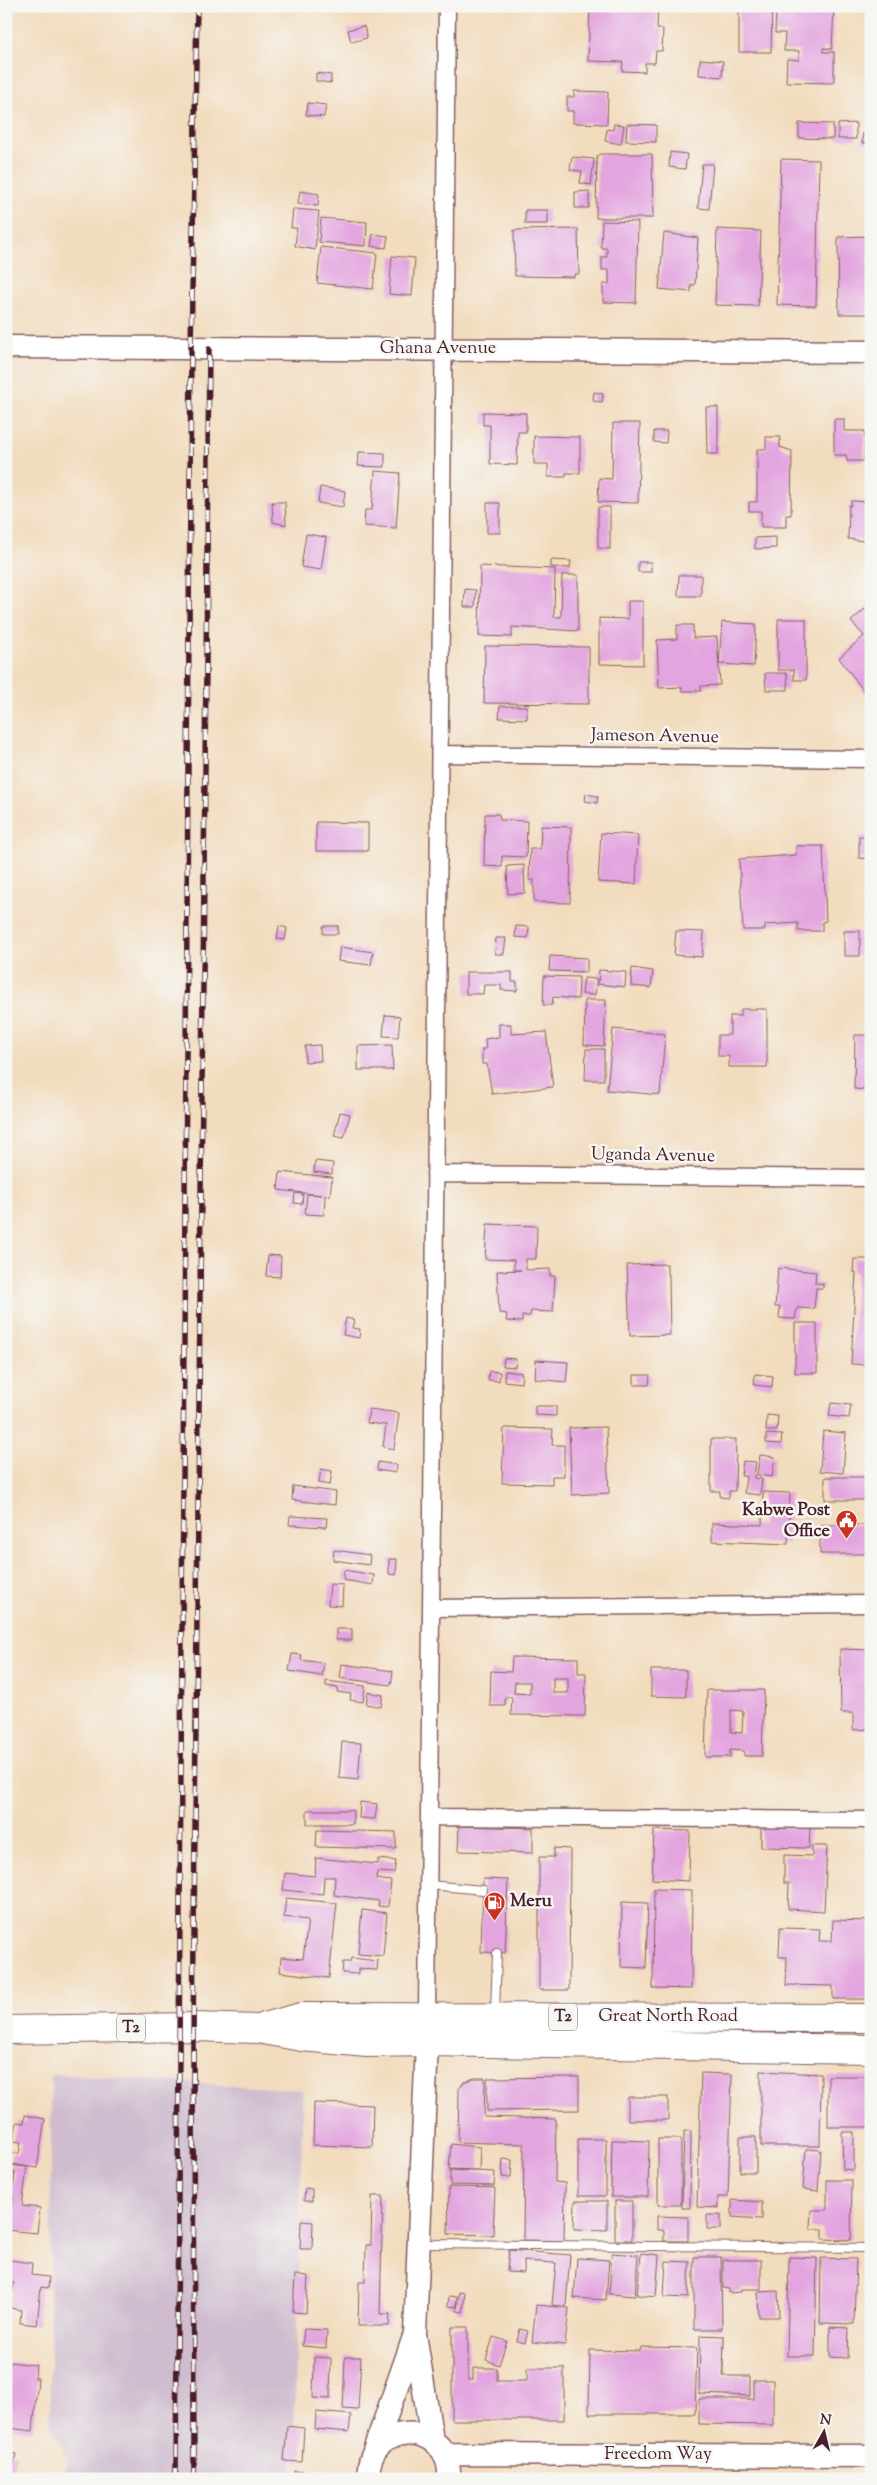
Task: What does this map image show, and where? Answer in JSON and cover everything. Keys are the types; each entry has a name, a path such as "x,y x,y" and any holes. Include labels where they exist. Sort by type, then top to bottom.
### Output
{"highway":[{"name":"Great North Road","path":"6,2030 187,2027 256,2029 302,2037 367,2044 427,2029 495,2016 871,2018"},
{"name":"Great North Road","path":"427,2029 871,2049"}],"main road":[{"name":"Ghana Avenue","path":"6,347 871,352"},
{"path":"427,2029 415,2334 438,2447 450,2469 449,2479"},
{"path":"369,2479 369,2465 415,2334"},
{"name":"Freedom Way","path":"374,2454 380,2445 400,2434 411,2433 438,2447 871,2456"}],"street":[{"path":"427,2029 447,6"},
{"name":"Jameson Avenue","path":"440,754 871,759"},
{"name":"Uganda Avenue","path":"435,1174 871,1178"},
{"path":"431,1608 871,1604"},
{"path":"429,1817 871,1820"}],"lane":[{"path":"429,1885 483,1890"},
{"path":"495,2016 497,1953"},
{"path":"419,2244 871,2248"}],"shaded area":[{"path":"51,2074 303,2090 294,2438 291,2479 59,2479 69,2461 50,2423"}],"building":[{"path":"590,6 658,6 657,29 663,29 662,51 656,51 655,63 645,63 645,72 622,71 623,62 588,61"},
{"path":"739,6 772,6 771,52 739,52"},
{"path":"785,6 834,6 832,49 823,48 823,52 834,52 834,83 786,82 787,59 799,60 799,51 784,51 785,33 775,33 776,8"},
{"path":"364,26 367,38 351,42 348,30"},
{"path":"700,59 723,61 722,77 699,75"},
{"path":"316,73 331,75 331,83 316,81"},
{"path":"574,91 608,92 607,124 573,123 573,111 567,111 567,97 574,97"},
{"path":"308,103 326,105 324,117 306,115"},
{"path":"799,123 833,124 833,139 799,138"},
{"path":"856,123 856,139 838,139 838,124"},
{"path":"614,124 624,125 621,144 605,141 607,129 613,130"},
{"path":"627,124 656,125 656,142 626,141"},
{"path":"863,133 871,133 871,143 862,143"},
{"path":"670,152 687,154 685,169 669,167"},
{"path":"600,154 652,154 653,218 596,218 597,156"},
{"path":"572,157 594,159 591,185 580,183 582,171 570,170"},
{"path":"781,159 819,160 816,306 777,305"},
{"path":"702,164 713,164 709,209 698,208"},
{"path":"300,191 319,194 318,206 298,204"},
{"path":"589,191 589,208 575,208 575,192"},
{"path":"293,209 319,211 315,250 295,246 297,228 291,228"},
{"path":"525,210 548,210 548,224 525,224"},
{"path":"321,218 367,222 366,246 319,242"},
{"path":"602,221 638,222 636,303 603,302 603,284 609,284 609,270 602,270 602,257 607,257 607,248 601,248"},
{"path":"578,229 579,274 574,274 574,277 515,276 514,230"},
{"path":"717,229 761,231 758,306 715,305"},
{"path":"664,233 698,238 695,285 691,285 691,292 659,289"},
{"path":"373,234 388,236 386,248 371,246"},
{"path":"871,236 871,314 839,314 838,237"},
{"path":"321,247 377,253 373,289 317,283"},
{"path":"392,256 415,258 412,296 389,294"},
{"path":"594,392 603,394 602,402 593,401"},
{"path":"706,407 718,407 718,454 707,454"},
{"path":"483,412 526,413 526,432 518,432 517,465 490,464 490,425 483,425"},
{"path":"834,419 844,419 844,431 865,431 864,461 847,461 846,455 834,455"},
{"path":"613,423 640,423 638,503 598,502 599,478 612,479"},
{"path":"654,431 667,431 666,443 654,442"},
{"path":"534,436 580,437 580,473 566,473 566,477 548,477 548,464 534,464"},
{"path":"766,437 780,437 780,447 792,451 791,515 786,515 786,527 761,527 761,511 749,511 749,502 757,502 757,449 766,449"},
{"path":"359,452 385,453 385,467 358,466"},
{"path":"375,471 400,473 396,528 364,526 365,510 372,510"},
{"path":"320,487 345,491 343,507 318,503"},
{"path":"851,501 871,502 871,542 848,539 849,505 851,506"},
{"path":"272,502 285,502 286,525 273,522"},
{"path":"487,503 500,503 500,533 487,533"},
{"path":"598,507 610,507 610,549 598,548"},
{"path":"306,534 326,537 321,570 301,567"},
{"path":"776,537 776,548 755,549 755,538"},
{"path":"551,560 571,561 570,568 551,567"},
{"path":"638,562 651,562 651,572 638,572"},
{"path":"480,566 555,569 554,617 561,617 562,575 578,575 578,631 512,627 512,637 479,636"},
{"path":"679,575 701,575 701,596 678,596"},
{"path":"465,589 476,590 475,607 464,607"},
{"path":"628,601 643,601 643,665 599,664 599,618 628,619"},
{"path":"871,604 870,699 839,658 864,636 851,621"},
{"path":"778,619 806,619 806,680 794,680 794,670 778,670"},
{"path":"722,622 756,624 754,666 719,664"},
{"path":"677,625 693,625 693,638 717,637 720,685 701,686 701,691 682,691 682,687 659,688 657,640 677,639"},
{"path":"485,646 589,647 589,704 484,703"},
{"path":"765,673 787,673 788,690 766,690"},
{"path":"500,706 527,706 527,719 499,718"},
{"path":"586,794 598,796 597,803 585,801"},
{"path":"485,814 499,814 500,820 527,821 526,857 502,856 502,867 484,866"},
{"path":"316,822 368,823 368,851 316,851"},
{"path":"541,826 571,827 570,903 534,902 534,880 529,880 530,849 540,849"},
{"path":"601,833 638,835 636,884 598,882"},
{"path":"859,836 871,837 871,859 859,858"},
{"path":"796,846 823,846 826,921 822,922 822,931 798,931 798,923 765,925 765,930 743,930 739,859 796,855"},
{"path":"524,865 525,893 508,894 507,866"},
{"path":"279,926 287,928 285,940 277,939"},
{"path":"323,926 338,926 338,934 323,934"},
{"path":"516,926 529,927 528,938 515,937"},
{"path":"676,931 704,932 702,957 674,955"},
{"path":"844,931 860,931 860,956 844,956"},
{"path":"496,938 506,938 504,954 495,954"},
{"path":"340,947 373,952 371,965 338,961"},
{"path":"550,956 587,958 587,972 549,971"},
{"path":"632,968 653,971 651,988 631,986"},
{"path":"599,970 626,972 625,987 598,984"},
{"path":"466,972 512,972 512,982 517,982 517,991 501,990 501,985 484,985 483,994 466,994"},
{"path":"544,976 579,977 578,999 553,997 552,1005 543,1005"},
{"path":"584,978 597,979 595,995 582,994"},
{"path":"585,1000 606,1000 604,1046 584,1045"},
{"path":"741,1009 767,1009 767,1067 729,1067 729,1056 718,1056 718,1035 730,1035 730,1016 741,1016"},
{"path":"385,1015 400,1016 398,1037 383,1036"},
{"path":"499,1024 511,1024 511,1034 546,1032 553,1087 492,1094 487,1064 482,1064 482,1049 486,1049 485,1039 499,1037"},
{"path":"613,1029 665,1034 660,1095 607,1090"},
{"path":"855,1035 871,1035 871,1090 854,1089"},
{"path":"320,1045 321,1061 305,1062 305,1046"},
{"path":"392,1045 393,1070 358,1070 358,1046"},
{"path":"586,1049 604,1049 604,1080 585,1080"},
{"path":"340,1112 350,1114 344,1138 334,1136"},
{"path":"315,1161 333,1163 332,1174 314,1172"},
{"path":"280,1172 332,1177 330,1196 325,1195 324,1215 305,1214 307,1194 322,1195 278,1190"},
{"path":"295,1193 303,1194 302,1204 294,1203"},
{"path":"487,1224 537,1226 536,1259 526,1259 526,1270 550,1269 550,1276 555,1276 553,1312 531,1311 530,1316 522,1316 522,1322 506,1321 507,1314 499,1313 497,1271 521,1270 514,1270 514,1260 485,1259"},
{"path":"268,1255 281,1256 280,1277 266,1276"},
{"path":"854,1259 871,1259 871,1365 851,1364 856,1272 853,1272"},
{"path":"667,1264 667,1274 669,1274 670,1335 630,1336 627,1265"},
{"path":"778,1268 816,1272 815,1283 823,1284 823,1288 816,1288 814,1309 797,1308 795,1319 779,1318 780,1307 775,1307"},
{"path":"346,1318 354,1320 352,1328 360,1329 359,1338 343,1335"},
{"path":"795,1323 817,1323 817,1373 795,1373"},
{"path":"504,1358 516,1359 515,1367 503,1366"},
{"path":"536,1360 568,1362 566,1382 535,1379"},
{"path":"489,1371 500,1372 499,1381 488,1380"},
{"path":"505,1371 522,1373 521,1383 504,1381"},
{"path":"755,1374 773,1376 772,1387 754,1385"},
{"path":"634,1375 650,1375 649,1385 634,1385"},
{"path":"831,1403 851,1405 849,1418 829,1416"},
{"path":"535,1406 556,1406 556,1416 535,1415"},
{"path":"369,1409 399,1413 394,1449 383,1447 386,1425 367,1423"},
{"path":"767,1415 778,1416 777,1431 766,1431"},
{"path":"606,1427 609,1493 572,1495 569,1428"},
{"path":"504,1428 553,1429 552,1445 564,1445 564,1476 552,1476 552,1484 502,1483"},
{"path":"823,1431 846,1433 843,1473 820,1471"},
{"path":"766,1434 782,1435 781,1444 766,1443"},
{"path":"711,1439 736,1439 735,1491 729,1491 729,1498 720,1497 720,1491 711,1491"},
{"path":"760,1455 775,1457 772,1477 757,1475"},
{"path":"743,1461 756,1462 754,1478 762,1479 760,1495 744,1493 746,1476 741,1476"},
{"path":"378,1462 397,1465 396,1473 377,1470"},
{"path":"321,1469 332,1471 330,1485 319,1483"},
{"name":"Kabwe Post Office","path":"825,1477 871,1477 871,1500 825,1500"},
{"path":"293,1486 336,1492 335,1505 292,1500"},
{"path":"763,1492 790,1493 788,1544 712,1541 712,1523 762,1525"},
{"path":"290,1516 327,1518 326,1527 289,1525"},
{"name":"Kabwe Post Office","path":"820,1525 871,1525 871,1554 820,1554"},
{"path":"334,1550 370,1555 369,1565 333,1560"},
{"path":"389,1559 397,1559 396,1575 389,1574"},
{"path":"344,1570 374,1575 373,1585 343,1580"},
{"path":"330,1584 343,1585 342,1606 328,1605"},
{"path":"336,1629 352,1629 352,1640 336,1640"},
{"path":"840,1649 871,1650 871,1729 853,1730 853,1713 841,1713"},
{"path":"292,1654 302,1655 301,1660 324,1663 322,1676 289,1671"},
{"path":"512,1657 578,1658 578,1673 586,1673 585,1716 511,1715 512,1697 505,1697 505,1706 490,1706 491,1671 511,1672","holes":["553,1678 568,1678 568,1693 553,1693","515,1682 530,1682 530,1694 514,1693"]},
{"path":"342,1664 393,1671 391,1685 340,1678"},
{"path":"651,1670 686,1670 686,1697 651,1696"},
{"path":"326,1681 365,1686 363,1702 350,1700 351,1694 337,1692 338,1688 326,1686"},
{"path":"707,1690 764,1690 762,1756 744,1756 744,1751 730,1750 730,1757 705,1757","holes":["731,1710 743,1711 742,1733 731,1732"]},
{"path":"368,1692 383,1695 381,1707 366,1704"},
{"path":"342,1742 361,1743 358,1780 339,1778"},
{"path":"360,1802 377,1804 375,1819 359,1818"},
{"path":"307,1810 353,1810 353,1824 307,1824"},
{"path":"761,1825 810,1826 809,1848 761,1847"},
{"path":"459,1826 533,1828 533,1853 458,1851"},
{"path":"317,1830 396,1832 396,1849 316,1847"},
{"path":"654,1830 690,1831 689,1881 652,1879"},
{"path":"812,1846 827,1846 824,1911 788,1909 789,1883 784,1883 784,1855 812,1856"},
{"path":"554,1848 570,1849 569,1990 539,1990 539,1857 554,1857"},
{"path":"316,1858 378,1864 378,1859 396,1861 394,1873 377,1872 376,1879 391,1881 388,1907 378,1906 379,1901 334,1895 335,1877 324,1877 323,1894 283,1890 285,1873 315,1876"},
{"name":"Meru","path":"483,1879 508,1880 505,1953 481,1952"},
{"path":"654,1889 692,1890 691,1989 653,1988"},
{"path":"286,1898 337,1903 329,1978 280,1972 281,1957 303,1959 308,1920 284,1917"},
{"path":"622,1902 648,1903 646,1968 621,1967"},
{"path":"362,1910 387,1913 383,1956 358,1954"},
{"path":"833,1920 871,1921 871,1999 833,1999 833,1986 786,1985 787,1957 779,1957 780,1928 820,1929 819,1941 832,1941"},
{"path":"351,1958 378,1961 377,1970 358,1969 358,1974 342,1973 343,1962 350,1962"},
{"path":"761,2071 821,2074 820,2146 761,2146"},
{"path":"701,2073 732,2074 728,2197 718,2197 718,2208 697,2207"},
{"path":"828,2076 871,2076 871,2127 828,2127"},
{"path":"579,2077 579,2110 487,2111 487,2078"},
{"path":"474,2078 485,2078 484,2117 556,2119 555,2182 565,2183 564,2241 523,2240 524,2144 458,2142 459,2089 464,2082"},
{"path":"628,2097 668,2097 668,2120 628,2120"},
{"path":"314,2103 373,2105 372,2147 313,2145"},
{"path":"25,2115 45,2119 37,2168 10,2164 12,2153 19,2154 21,2142 13,2141 17,2122 24,2123"},
{"path":"684,2131 691,2131 690,2208 682,2208"},
{"path":"842,2132 854,2132 854,2170 843,2169"},
{"path":"740,2137 756,2137 756,2172 740,2172"},
{"path":"578,2139 606,2139 606,2196 578,2196"},
{"path":"658,2139 681,2139 681,2205 658,2205"},
{"path":"612,2140 649,2141 648,2197 611,2197"},
{"path":"451,2144 480,2147 479,2170 449,2169"},
{"path":"806,2149 821,2150 818,2191 803,2189"},
{"path":"503,2159 512,2160 511,2177 502,2177"},
{"path":"10,2165 27,2167 22,2206 40,2208 37,2233 6,2230 8,2204 12,2205 14,2193 10,2192 11,2183 14,2184 15,2172 9,2171"},
{"path":"450,2170 495,2172 494,2186 450,2185"},
{"path":"827,2180 852,2180 851,2240 823,2239 823,2229 810,2229 811,2210 827,2210"},
{"path":"449,2187 495,2188 493,2235 448,2234"},
{"path":"305,2188 312,2189 312,2201 304,2201"},
{"path":"372,2196 383,2196 380,2314 390,2314 389,2326 358,2326 359,2282 365,2282 366,2245 371,2245"},
{"path":"732,2200 762,2202 762,2219 732,2217"},
{"path":"575,2201 607,2201 607,2230 574,2229"},
{"path":"615,2201 632,2201 632,2240 615,2240"},
{"path":"707,2215 721,2215 721,2229 707,2229"},
{"path":"657,2216 688,2217 688,2241 664,2241 664,2230 657,2230"},
{"path":"301,2221 313,2222 312,2249 300,2249"},
{"path":"509,2250 570,2255 566,2306 552,2305 556,2263 524,2261 524,2273 507,2272"},
{"path":"612,2253 638,2255 635,2296 609,2294"},
{"path":"641,2253 659,2255 656,2297 637,2295"},
{"path":"694,2257 721,2257 722,2329 694,2329"},
{"path":"789,2257 817,2258 815,2356 787,2356"},
{"path":"577,2258 609,2260 606,2300 574,2298"},
{"path":"821,2258 856,2259 854,2324 820,2323"},
{"path":"10,2260 32,2263 31,2275 49,2277 48,2288 41,2287 37,2325 20,2323 21,2310 10,2308 14,2283 7,2282"},
{"path":"723,2260 761,2260 761,2289 741,2289 741,2292 729,2293 729,2289 723,2288"},
{"path":"666,2261 690,2262 688,2298 664,2297"},
{"path":"295,2275 308,2276 306,2313 293,2312"},
{"path":"778,2291 779,2317 759,2317 758,2292"},
{"path":"459,2292 465,2293 463,2312 457,2311"},
{"path":"449,2296 457,2297 456,2307 448,2306"},
{"path":"536,2305 569,2308 565,2345 532,2342"},
{"path":"452,2327 468,2327 468,2380 473,2380 473,2368 497,2368 497,2381 527,2381 527,2368 564,2368 564,2420 452,2420"},
{"path":"830,2327 849,2328 848,2358 830,2357"},
{"path":"304,2329 327,2330 326,2348 302,2346"},
{"path":"520,2329 528,2331 525,2343 517,2341"},
{"path":"700,2335 724,2336 723,2376 750,2376 750,2396 699,2394"},
{"path":"493,2337 507,2341 499,2365 486,2360"},
{"path":"641,2347 697,2348 695,2414 589,2414 590,2350 640,2351"},
{"path":"314,2357 331,2358 330,2399 313,2398"},
{"path":"345,2357 361,2357 358,2410 343,2409"},
{"path":"10,2362 36,2365 35,2378 38,2378 33,2431 9,2428 10,2414 6,2414 6,2403"},
{"path":"754,2380 773,2380 773,2425 699,2424 699,2399 754,2399"},
{"path":"316,2412 351,2415 349,2432 315,2429"},
{"path":"287,2426 304,2428 302,2462 284,2461"},
{"path":"6,2452 16,2454 10,2479 6,2479"},
{"path":"294,2471 305,2472 304,2479 293,2479"}],"railway":[{"path":"176,2479 191,349 197,6"},
{"path":"194,2479 193,2040 209,349"}],"place":[{"name":"Kabwe Post Office","path":"846,1540"},
{"name":"Meru","path":"494,1921"}]}
